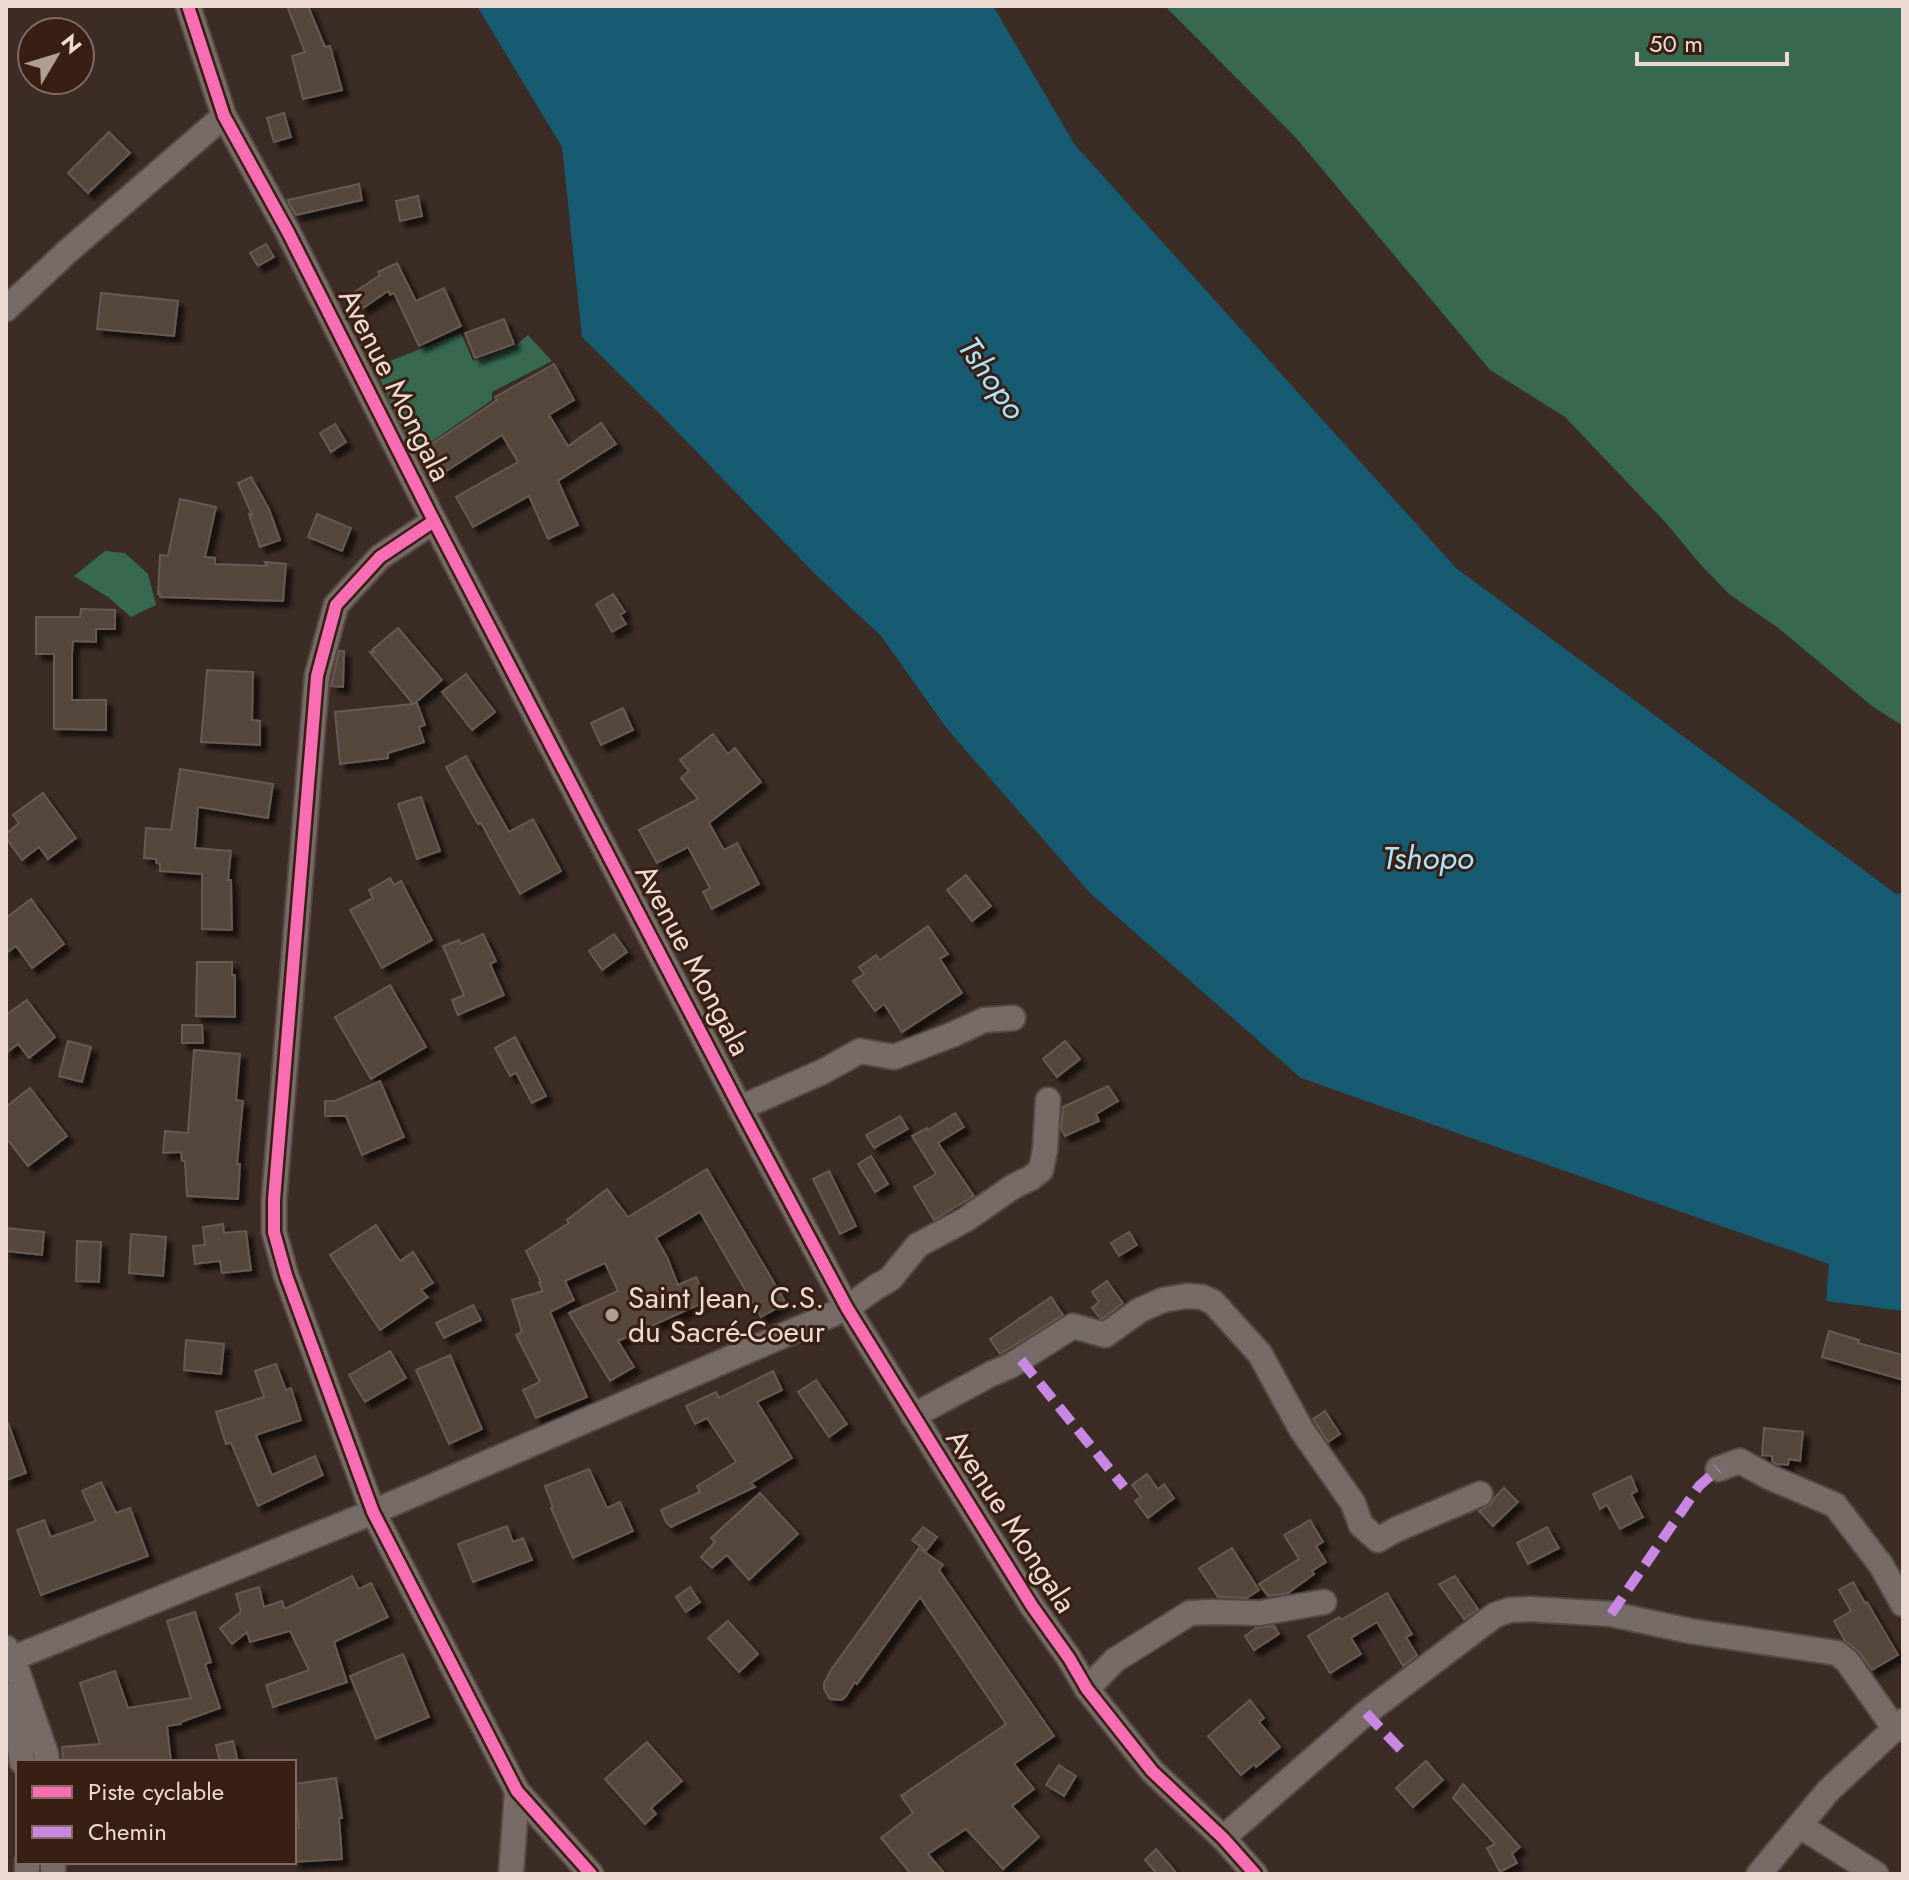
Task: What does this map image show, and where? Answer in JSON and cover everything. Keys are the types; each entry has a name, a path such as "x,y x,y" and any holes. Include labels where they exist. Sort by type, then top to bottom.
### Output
{"street":[{"name":"Avenue Mongala","path":"188,6 224,116 288,232 434,521 847,1308 1087,1689 1152,1771 1223,1838 1255,1874"},
{"path":"6,309 224,116"},
{"path":"434,521 380,557 336,605 317,676 274,1200 274,1232 286,1275 373,1512 517,1791 591,1874"},
{"path":"740,1108 822,1072 860,1051 894,1057 984,1020 1013,1018"},
{"path":"47,1760 8,1656 373,1512 847,1308 890,1279 918,1245 965,1220 1041,1170 1048,1100"},
{"path":"913,1416 1010,1366 1073,1326 1105,1335 1140,1310 1163,1300 1202,1297 1213,1302 1260,1354 1301,1429 1353,1503 1361,1525 1378,1540 1480,1494"},
{"path":"1718,1469 1740,1461 1835,1505 1881,1565 1903,1604"},
{"path":"1087,1689 1115,1660 1190,1613 1260,1613 1324,1602"},
{"path":"1223,1838 1366,1713 1495,1615 1529,1609 1611,1614 1690,1631 1837,1653 1899,1725 1829,1790 1759,1874"},
{"path":"6,1695 22,1760"},
{"path":"511,1874 517,1791"},
{"path":"1800,1826 1876,1874"}],"green space":[{"path":"1165,6 1903,6 1903,726 1872,706 1777,627 1729,594 1565,417 1490,370 1297,139"},
{"path":"461,333 473,361 515,346 528,335 552,361 492,392 492,400 424,447 414,458 375,367"},
{"path":"105,551 125,553 148,574 156,605 131,617 108,597 74,576"}],"water":[{"name":"Tshopo","path":"477,6 993,6 1075,145 1456,568 1896,894 1903,893 1903,1311 1826,1301 1829,1264 1301,1078 1090,893 948,730 881,636 815,574 582,337 562,147"}],"building":[{"path":"287,6 308,6 325,47 330,46 342,90 303,99 292,56 305,52"},
{"path":"284,113 291,137 274,142 267,118"},
{"path":"109,132 130,153 88,193 68,173"},
{"path":"359,184 362,200 296,215 288,200"},
{"path":"418,196 422,216 400,221 396,201"},
{"path":"266,244 274,257 258,266 250,253"},
{"path":"397,263 416,301 444,288 461,326 419,346 394,293 390,295 388,291 363,308 353,293 380,275 378,272"},
{"path":"101,293 178,301 174,336 97,329"},
{"path":"504,319 514,344 475,358 465,333"},
{"path":"554,364 574,400 549,415 568,446 601,423 616,444 558,481 578,525 548,539 529,496 473,527 456,497 518,462 502,435 445,472 427,447 497,400 495,397"},
{"path":"335,424 346,442 331,452 320,433"},
{"path":"251,477 269,509 280,540 260,547 249,514 252,515 238,483"},
{"path":"180,499 216,507 205,557 215,558 215,564 286,564 283,601 160,597 160,555 168,556"},
{"path":"317,514 351,528 342,551 308,537"},
{"path":"613,594 625,612 620,615 626,624 612,632 596,604"},
{"path":"81,609 115,610 115,629 96,629 96,642 73,641 72,654 72,700 106,700 106,730 54,729 54,654 36,654 36,617 80,617"},
{"path":"398,628 442,680 415,703 425,725 419,727 424,742 388,753 388,758 340,764 335,712 413,704 370,652 374,652 372,650"},
{"path":"339,651 344,651 343,687 331,686"},
{"path":"207,670 253,672 252,720 260,721 260,745 201,742"},
{"path":"466,674 495,712 472,730 442,692"},
{"path":"623,708 633,730 601,745 591,723"},
{"path":"713,734 728,754 735,748 761,782 709,823 724,850 737,843 759,884 712,909 703,892 710,888 688,847 657,863 639,830 698,799 681,778 689,771 680,760"},
{"path":"466,756 509,832 533,819 561,871 520,894 446,767"},
{"path":"180,769 273,784 268,818 198,807 195,848 231,851 228,880 231,880 232,930 202,929 202,874 160,871 156,859 144,858 146,828 171,830"},
{"path":"43,793 76,838 48,859 39,847 22,860 6,834 19,823 13,815"},
{"path":"421,797 440,851 417,859 398,804"},
{"path":"966,875 991,906 972,921 947,890"},
{"path":"390,878 394,885 401,881 432,940 382,968 350,910 373,898 369,890"},
{"path":"31,899 64,944 32,968 16,946 6,953 6,918"},
{"path":"928,926 948,954 940,959 962,993 902,1032 884,1004 875,1011 853,981 864,974 859,967 876,955 880,960"},
{"path":"483,934 496,961 490,964 504,995 458,1015 452,1000 464,995 443,946 459,940 461,944"},
{"path":"614,934 627,952 602,970 589,951"},
{"path":"197,962 232,962 235,1017 196,1016"},
{"path":"390,985 426,1047 371,1079 335,1017"},
{"path":"27,1000 55,1037 29,1058 18,1044 6,1053 6,1015"},
{"path":"182,1025 202,1025 203,1043 182,1043"},
{"path":"515,1037 546,1096 532,1103 516,1073 510,1076 495,1048"},
{"path":"68,1041 91,1047 82,1082 59,1076"},
{"path":"1065,1041 1080,1059 1057,1077 1043,1059"},
{"path":"194,1050 240,1054 236,1100 243,1101 237,1164 240,1164 238,1199 187,1196 185,1161 182,1161 181,1152 163,1153 165,1131 188,1133"},
{"path":"380,1081 404,1137 362,1155 346,1116 325,1116 325,1101 335,1101"},
{"path":"1108,1086 1118,1101 1096,1114 1099,1121 1065,1136 1061,1129 1063,1107"},
{"path":"30,1088 67,1136 28,1166 6,1138 6,1107"},
{"path":"955,1113 964,1127 938,1143 974,1196 934,1220 914,1187 936,1174 912,1136"},
{"path":"900,1116 908,1129 874,1148 866,1135"},
{"path":"871,1156 888,1184 875,1192 858,1164"},
{"path":"707,1169 786,1303 761,1317 700,1212 656,1238 678,1285 696,1277 707,1301 618,1341 634,1367 610,1381 569,1313 618,1291 605,1263 565,1281 574,1300 550,1312 587,1397 536,1418 523,1390 540,1382 516,1335 522,1332 512,1300 543,1291 526,1251 569,1223 567,1220 607,1189 628,1217"},
{"path":"829,1171 856,1226 840,1234 813,1179"},
{"path":"223,1224 224,1233 246,1231 251,1270 222,1273 220,1261 195,1264 193,1246 205,1245 203,1227"},
{"path":"376,1225 400,1261 413,1252 433,1283 421,1290 428,1297 380,1330 330,1255"},
{"path":"6,1228 44,1232 42,1255 6,1251"},
{"path":"1129,1232 1137,1245 1119,1256 1111,1243"},
{"path":"131,1234 166,1237 163,1276 129,1273"},
{"path":"77,1241 101,1242 99,1282 76,1281"},
{"path":"1107,1281 1123,1303 1102,1319 1092,1308 1099,1302 1092,1292"},
{"path":"1051,1297 1063,1315 1000,1354 990,1339"},
{"path":"473,1305 481,1320 444,1338 436,1323"},
{"path":"1829,1331 1859,1340 1858,1343 1903,1355 1903,1380 1822,1357"},
{"path":"186,1340 224,1344 221,1374 184,1370"},
{"path":"390,1351 406,1378 365,1402 349,1375"},
{"path":"450,1355 482,1429 449,1444 416,1370"},
{"path":"276,1364 286,1390 291,1388 301,1420 256,1435 272,1475 315,1456 323,1475 258,1506 231,1443 226,1444 216,1412 264,1397 255,1371"},
{"path":"773,1371 782,1390 757,1402 792,1458 751,1483 755,1487 671,1527 661,1510 700,1492 697,1486 736,1462 707,1418 695,1424 686,1406 716,1392 719,1398"},
{"path":"816,1380 847,1424 829,1437 798,1392"},
{"path":"1325,1411 1340,1434 1328,1442 1313,1419"},
{"path":"6,1424 26,1473 6,1480"},
{"path":"1764,1428 1803,1432 1800,1461 1789,1459 1788,1465 1776,1464 1772,1456 1762,1455"},
{"path":"589,1469 607,1508 620,1502 633,1531 573,1558 545,1486"},
{"path":"1147,1474 1158,1489 1164,1484 1174,1498 1148,1518 1135,1501 1141,1497 1132,1485"},
{"path":"1631,1476 1637,1491 1631,1494 1643,1517 1620,1529 1607,1505 1600,1509 1593,1494"},
{"path":"101,1482 116,1513 130,1508 148,1556 41,1595 17,1530 44,1520 51,1537 96,1521 82,1491"},
{"path":"1504,1488 1518,1502 1493,1526 1479,1511 1491,1504"},
{"path":"760,1493 798,1534 749,1580 727,1555 712,1568 701,1557 715,1542 711,1538"},
{"path":"1310,1520 1323,1542 1316,1546 1326,1562 1288,1593 1268,1596 1259,1584 1299,1559 1284,1535"},
{"path":"507,1526 513,1542 523,1538 532,1560 473,1582 458,1544"},
{"path":"923,1527 937,1537 926,1551 912,1540"},
{"path":"1547,1527 1559,1548 1528,1564 1517,1543"},
{"path":"919,1548 943,1565 939,1570 1054,1736 1014,1764 1034,1789 1012,1806 1039,1837 1003,1869 966,1829 928,1854 945,1874 911,1874 881,1838 913,1813 901,1796 1006,1724 920,1597 842,1700 830,1699 824,1689 831,1670"},
{"path":"1232,1548 1259,1590 1247,1598 1218,1597 1199,1568"},
{"path":"352,1576 359,1589 371,1583 388,1617 334,1642 347,1682 273,1707 266,1685 309,1670 290,1631 250,1642 247,1632 232,1644 220,1628 241,1612 236,1594 259,1587 264,1607 282,1601 285,1609"},
{"path":"1455,1576 1478,1609 1464,1619 1439,1584"},
{"path":"1853,1582 1898,1655 1872,1670 1859,1652 1845,1641 1834,1621 1851,1611 1839,1590"},
{"path":"690,1587 700,1602 686,1612 676,1597"},
{"path":"1387,1593 1412,1634 1406,1637 1417,1655 1403,1666 1377,1622 1351,1638 1361,1654 1330,1673 1308,1636"},
{"path":"195,1612 211,1662 205,1664 220,1708 181,1724 167,1726 171,1760 63,1760 62,1747 100,1744 80,1683 115,1671 128,1708 191,1698 167,1621"},
{"path":"728,1621 758,1654 739,1672 708,1638"},
{"path":"1274,1626 1279,1634 1254,1650 1245,1636 1256,1628"},
{"path":"403,1654 429,1717 376,1739 350,1676"},
{"path":"1250,1700 1264,1718 1259,1722 1280,1747 1241,1775 1208,1736"},
{"path":"233,1741 238,1760 220,1760 216,1745"},
{"path":"647,1742 682,1781 651,1808 656,1814 645,1824 605,1779"},
{"path":"1426,1761 1443,1780 1413,1807 1396,1788"},
{"path":"1059,1765 1076,1776 1064,1796 1046,1785"},
{"path":"336,1778 342,1818 339,1818 342,1859 296,1862 296,1828 299,1828 296,1784"},
{"path":"1463,1784 1520,1847 1512,1854 1517,1863 1500,1872 1487,1848 1495,1844 1453,1798"},
{"path":"1156,1849 1177,1874 1157,1874 1145,1860"}],"marked path":[{"path":"1021,1360 1124,1487"},
{"path":"1611,1614 1699,1486 1718,1469"},
{"path":"1366,1713 1402,1751"}],"cycle path":[{"path":"188,6 224,116 288,232 434,521 847,1308 1087,1689 1152,1771 1223,1838 1255,1874"},
{"path":"434,521 380,557 336,605 317,676 274,1200 274,1232 286,1275 373,1512 517,1791 591,1874"}],"place":[{"name":"Saint Jean, C.S. du Sacré-Coeur","path":"612,1315"}]}
